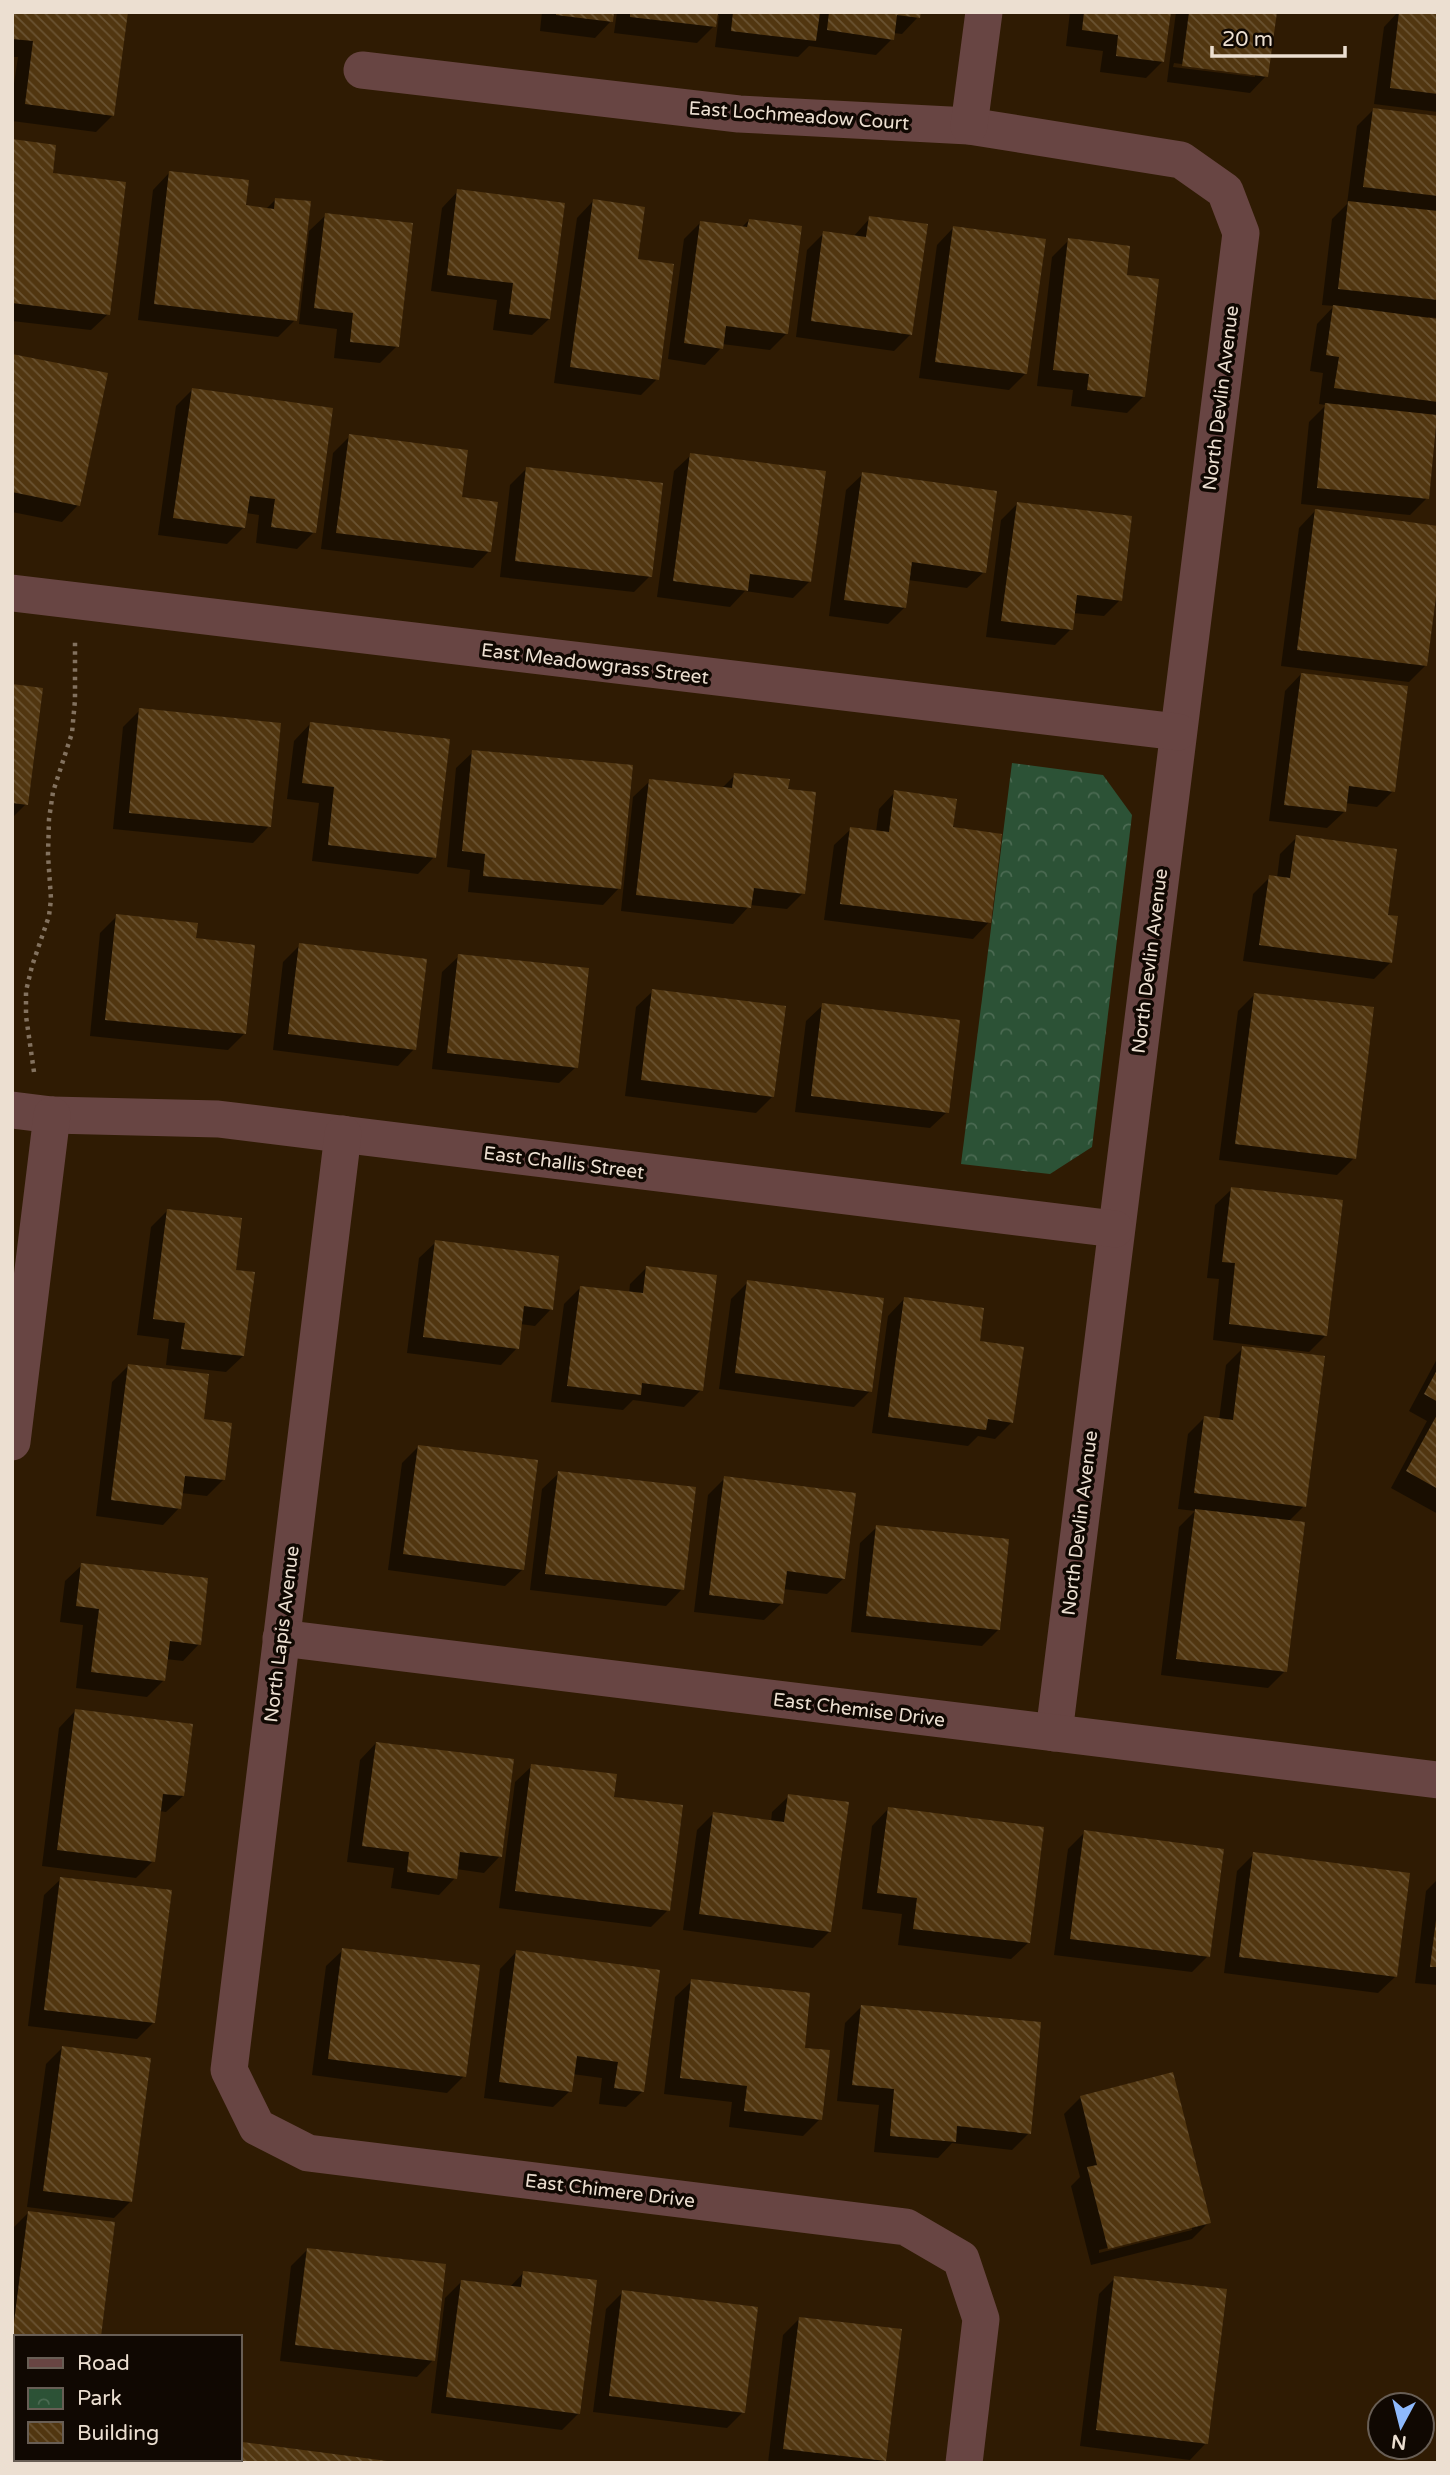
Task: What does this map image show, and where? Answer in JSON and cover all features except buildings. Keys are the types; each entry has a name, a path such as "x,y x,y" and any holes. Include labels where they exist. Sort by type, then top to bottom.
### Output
{"street":[{"path":"969,125 984,12"},
{"name":"East Lochmeadow Court","path":"362,70 739,114 969,125 1181,160 1225,191"},
{"name":"North Devlin Avenue","path":"1054,1733 1241,233 1225,191"},
{"name":"East Meadowgrass Street","path":"12,593 1178,732"},
{"name":"East Challis Street","path":"12,1110 52,1115 218,1119 1115,1229"},
{"path":"12,1442 52,1115"},
{"name":"North Lapis Avenue","path":"257,2127 229,2070 342,1134"},
{"name":"East Chemise Drive","path":"281,1638 1438,1780"},
{"name":"East Chimere Drive","path":"257,2127 308,2153 906,2227 961,2259 981,2319 964,2463"}],"path":[{"path":"52,1115 41,1100 36,1081 26,1016 26,991 49,916 52,888 47,855 49,819 53,792 73,725 75,602"}],"green space":[{"path":"1012,763 1103,775 1132,815 1092,1147 1050,1174 961,1164"}]}
